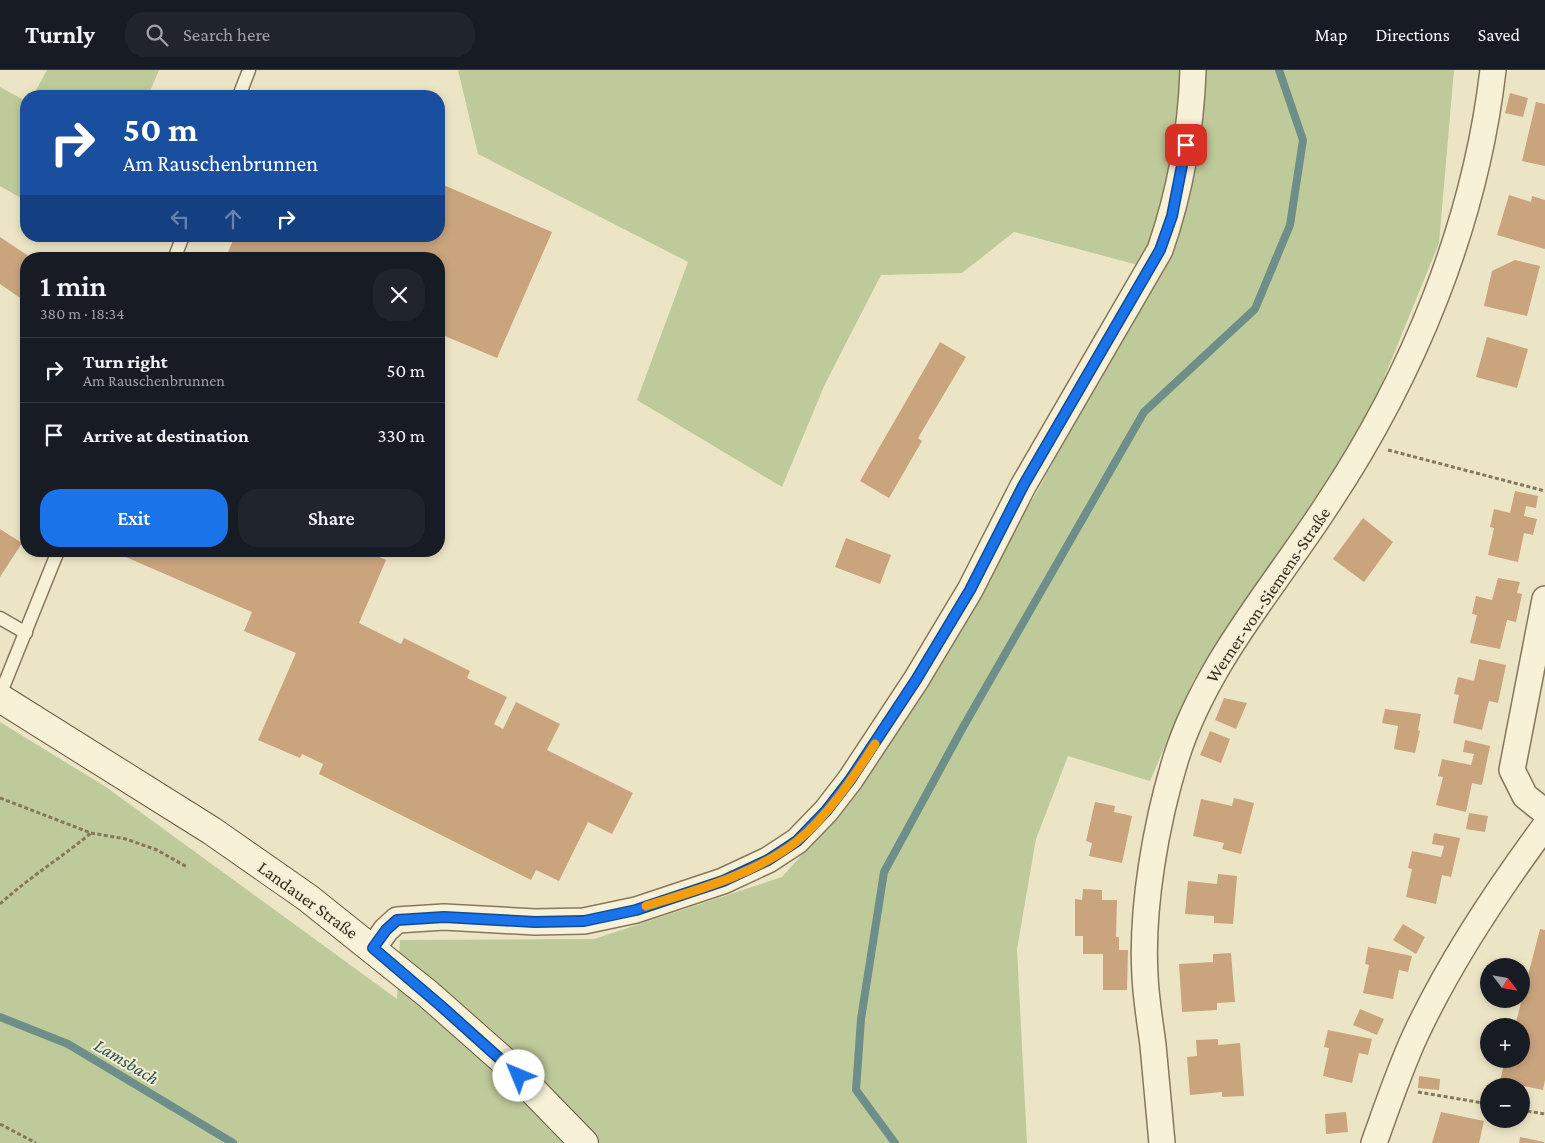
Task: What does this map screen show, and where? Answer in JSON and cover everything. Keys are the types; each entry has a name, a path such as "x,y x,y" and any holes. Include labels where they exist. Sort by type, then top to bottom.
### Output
{"main road":[{"name":"Landauer Straße","path":"0,697 212,831 308,898 373,948 506,1063 584,1143"}],"street":[{"path":"373,948 386,930 397,920 444,917 535,922 584,921 636,910 723,881 768,860 797,841 826,811 870,751 970,590 1023,486 1160,250 1172,216 1183,162 1192,110 1193,70"},
{"name":"Werner-von-Siemens-Straße","path":"1162,1143 1145,966 1147,912 1154,852 1176,757 1212,675 1244,625 1329,503 1365,444 1402,374 1452,250 1474,174 1493,70"},
{"path":"1545,600 1512,770 1525,796 1545,812"},
{"path":"1374,1143 1414,1038 1466,940 1501,886 1545,826"}],"lane":[{"path":"241,90 249,70"},
{"path":"0,697 56,557"},
{"path":"0,618 26,634"}],"path":[{"path":"1365,444 1545,492"},
{"path":"0,798 91,834 126,839 157,850 187,867"},
{"path":"0,904 23,883 66,854 91,834"},
{"path":"1394,1088 1480,1102"},
{"path":"1530,1112 1545,1114"},
{"path":"0,1124 36,1143"}],"green space":[{"path":"47,70 159,70 151,90 36,90"},
{"path":"458,70 1183,70 1174,155 1154,241 1138,265 1014,232 962,273 881,275 825,384 782,487 637,400 688,262 478,154"},
{"path":"1200,70 1454,70 1439,243 1367,420 1194,679 1150,781 1068,756 1036,839 1017,949 1027,1143 0,1143 0,722 106,787 397,999 400,940 594,939 782,877 862,787 1038,490 1145,290"},
{"path":"0,87 20,98 20,198 0,186"}],"building":[{"path":"1510,93 1528,98 1523,117 1505,113"},
{"path":"1536,102 1545,104 1545,166 1522,161"},
{"path":"445,186 552,232 497,358 445,336 445,252 228,252 232,242 445,242"},
{"path":"1509,195 1531,202 1532,196 1545,200 1545,249 1497,235"},
{"path":"0,237 22,252 20,252 20,298 0,284"},
{"path":"1515,260 1540,266 1527,316 1484,306 1492,271"},
{"path":"1487,337 1528,349 1517,388 1476,377"},
{"path":"940,342 966,357 918,438 922,441 889,498 860,481"},
{"path":"1515,491 1538,496 1536,508 1526,506 1524,516 1537,519 1533,535 1524,533 1518,562 1488,555 1494,528 1490,527 1494,509 1510,513"},
{"path":"1363,518 1393,542 1364,582 1333,559"},
{"path":"0,529 20,542 20,546 0,577"},
{"path":"846,538 891,555 880,584 835,567"},
{"path":"126,557 379,557 386,560 359,623 401,644 404,638 470,671 467,678 507,697 494,724 503,729 516,702 560,724 547,750 633,793 612,834 588,822 559,881 536,870 531,880 319,774 323,764 302,754 300,758 258,740 296,653 244,631 252,612"},
{"path":"1498,578 1520,582 1517,593 1522,594 1516,622 1507,620 1500,649 1470,643 1477,615 1472,614 1476,596 1492,600"},
{"path":"1479,659 1506,665 1498,703 1489,701 1482,730 1453,723 1459,695 1454,694 1458,677 1474,681"},
{"path":"1224,698 1247,703 1236,729 1215,720"},
{"path":"1385,709 1421,714 1418,730 1420,731 1415,753 1394,749 1398,726 1382,723"},
{"path":"1210,731 1230,739 1221,763 1200,755"},
{"path":"1465,740 1490,746 1482,785 1472,783 1466,812 1436,805 1443,777 1438,776 1442,759 1471,765 1474,754 1463,752"},
{"path":"1234,798 1254,803 1241,854 1222,849 1224,843 1193,836 1201,799 1232,806"},
{"path":"1095,802 1115,806 1114,812 1132,816 1122,863 1089,856 1092,843 1086,841"},
{"path":"1469,813 1488,816 1485,832 1466,829"},
{"path":"1434,833 1460,838 1451,877 1442,875 1436,904 1406,897 1412,869 1408,868 1412,851 1441,857 1444,846 1432,844"},
{"path":"1218,874 1237,876 1233,924 1214,923 1214,916 1185,914 1188,881 1217,884"},
{"path":"1083,889 1102,890 1102,900 1117,900 1116,937 1119,937 1119,950 1128,950 1127,990 1103,990 1103,954 1083,954 1083,936 1075,936 1075,899 1082,900"},
{"path":"1403,924 1425,937 1416,954 1393,940"},
{"path":"1540,929 1545,930 1545,1080 1543,1090 1530,1087 1530,1078 1501,1078 1503,1068 1530,1068 1530,1018 1517,1018 1520,1008 1530,1008 1530,968"},
{"path":"1368,947 1412,956 1408,972 1399,970 1393,999 1363,993 1369,965 1365,964"},
{"path":"1231,953 1235,1002 1217,1003 1217,1010 1182,1012 1179,964 1213,962 1213,954"},
{"path":"1360,1009 1384,1019 1377,1035 1353,1025"},
{"path":"1328,1030 1372,1039 1368,1055 1359,1053 1352,1083 1323,1076 1329,1048 1324,1047"},
{"path":"1218,1039 1218,1045 1240,1043 1244,1096 1222,1097 1222,1092 1190,1095 1187,1057 1197,1056 1196,1040"},
{"path":"1419,1076 1440,1079 1439,1090 1418,1088"},
{"path":"1346,1112 1348,1132 1326,1134 1325,1114"},
{"path":"1441,1112 1480,1120 1480,1128 1482,1128 1479,1143 1432,1143"},
{"path":"1520,1137 1544,1142 1544,1143 1519,1143"}],"waterway":[{"path":"895,1143 856,1090 861,1019 884,872 962,729 1144,412 1255,309 1290,225 1303,140 1279,70"},
{"name":"Lamsbach","path":"0,1017 68,1044 233,1143"}],"slow traffic":[{"path":"646,906 723,881 768,860 797,841 826,811 875,744"}],"route":[{"path":"519,1076 373,948 386,930 397,920 444,917 535,922 584,921 636,910 723,881 768,860 797,841 826,811 870,751 916,680 970,590 1023,486 1131,301 1149,265 1160,250 1172,216 1186,145"}]}
